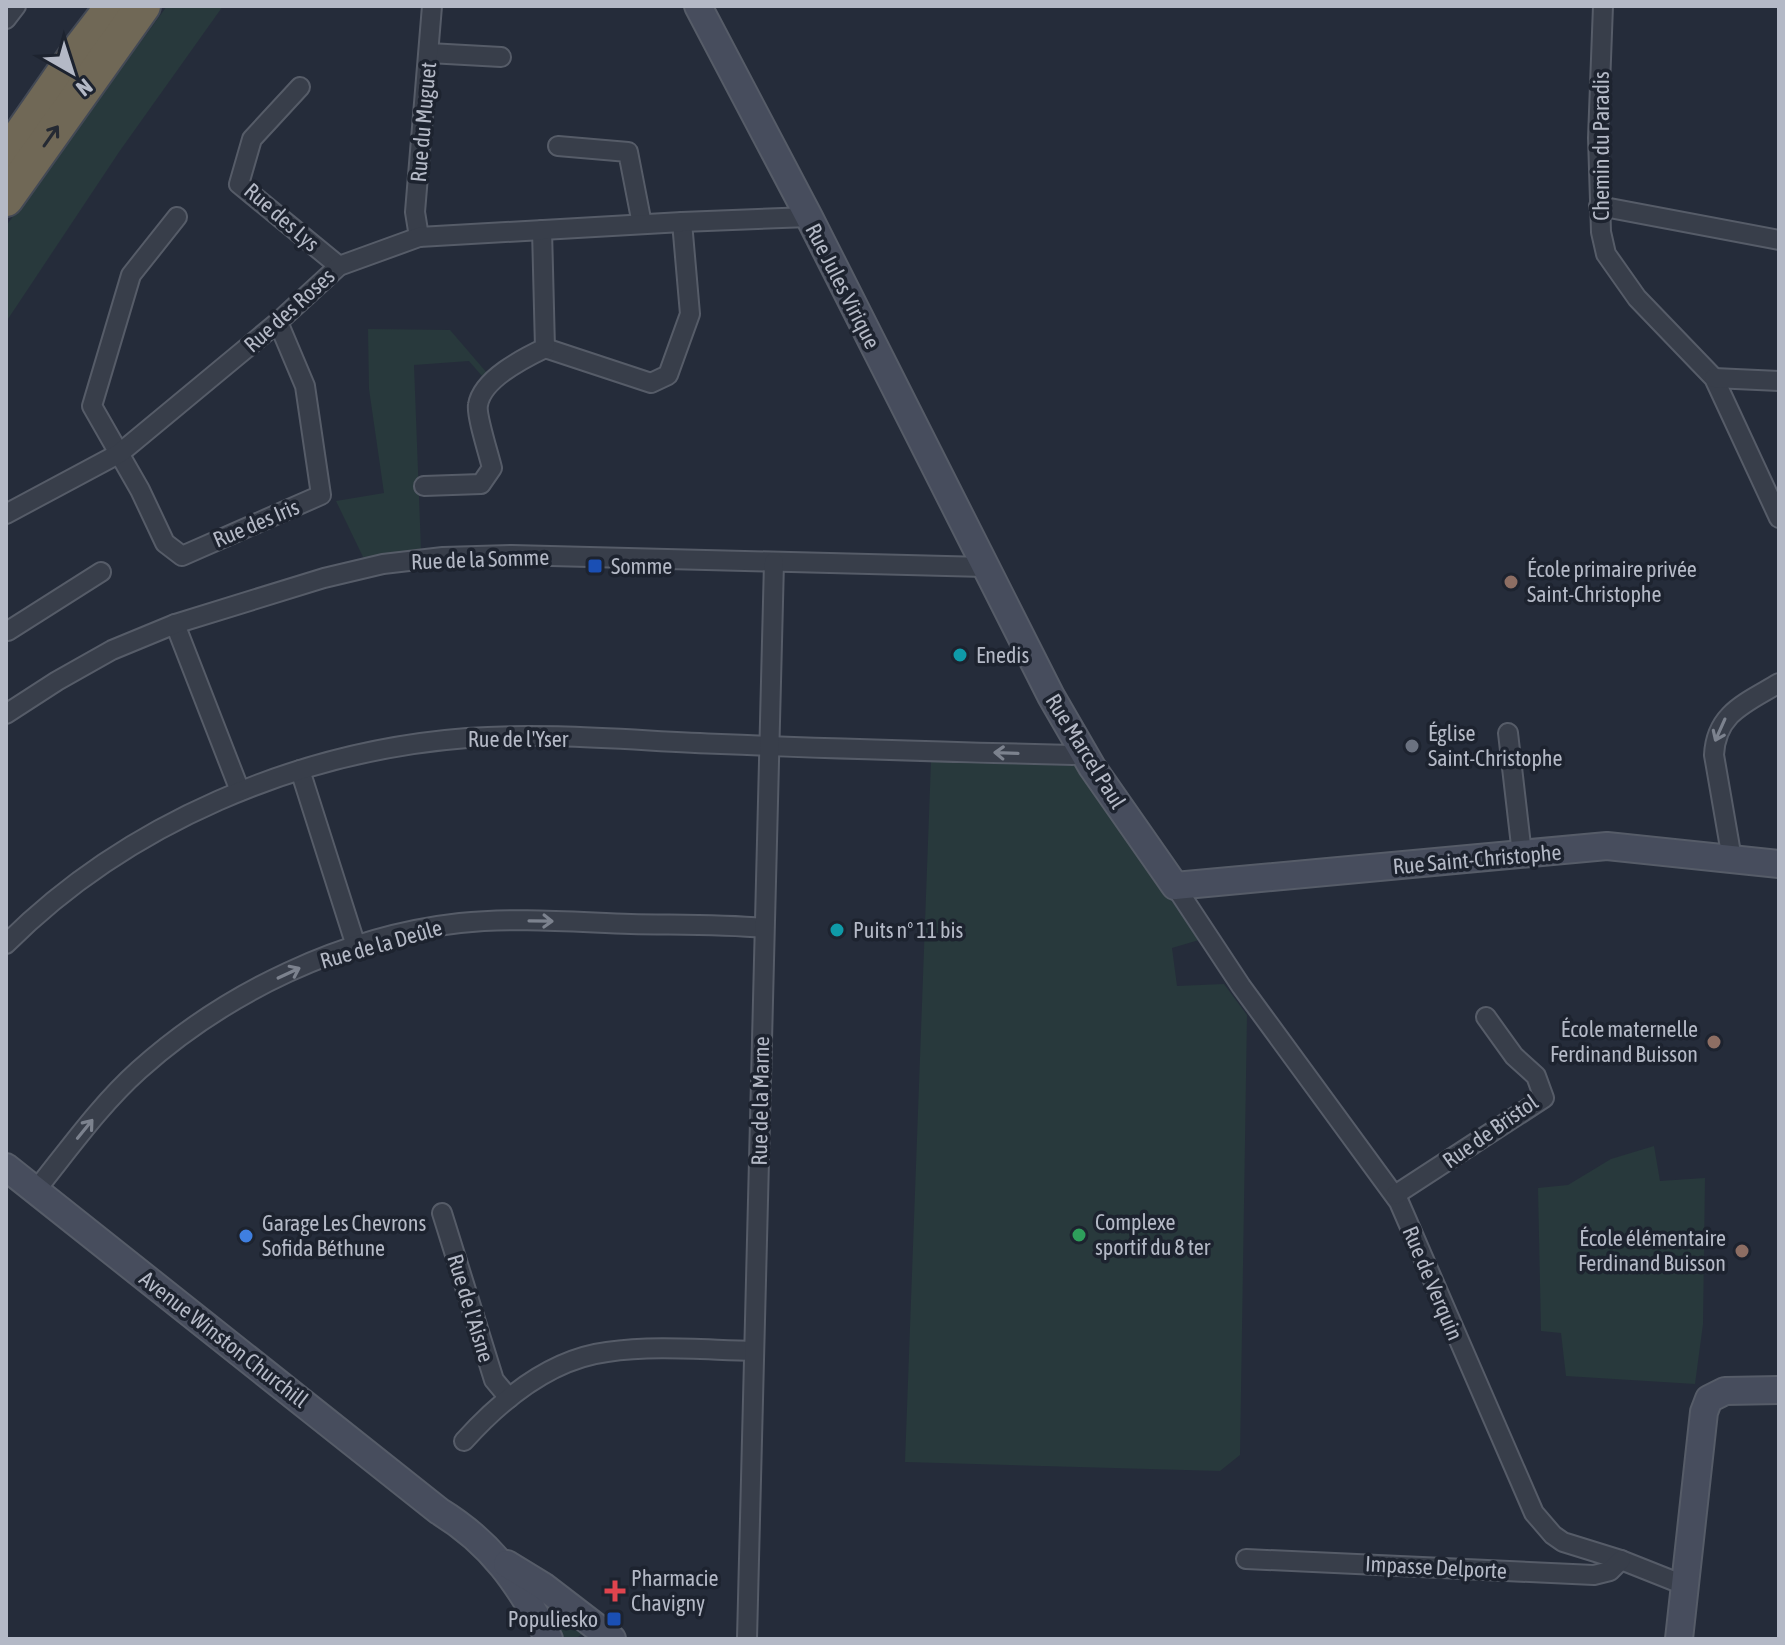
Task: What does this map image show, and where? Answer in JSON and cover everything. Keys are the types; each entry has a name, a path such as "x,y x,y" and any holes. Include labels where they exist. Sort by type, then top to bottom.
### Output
{"highway":[{"path":"6,156 113,6"},
{"path":"6,199 143,6"}],"street":[{"path":"6,19 16,6"},
{"name":"Rue du Muguet","path":"419,237 415,212 432,6"},
{"name":"Rue Jules Virique","path":"698,6 809,217 985,567"},
{"name":"Chemin du Paradis","path":"1599,6 1599,206 1603,245 1611,265 1637,298 1714,378 1779,518"},
{"path":"429,53 501,57"},
{"name":"Rue des Lys","path":"300,87 252,139 239,184 339,266"},
{"path":"558,146 628,152 642,224"},
{"path":"1599,206 1779,240"},
{"path":"120,453 92,406 131,275 177,217"},
{"name":"Rue des Roses","path":"6,514 120,453 278,322 339,266 419,237 809,217"},
{"path":"424,486 481,484 492,468 478,406 485,389 516,362 545,348 651,383 668,375 690,314 682,222"},
{"path":"542,230 545,348"},
{"name":"Rue des Iris","path":"120,453 165,543 182,556 321,495 305,386 278,322"},
{"path":"1714,378 1779,381"},
{"name":"Rue de la Somme","path":"6,714 112,650 175,624 324,578 383,564 443,557 512,555 985,567"},
{"name":"Rue de la Marne","path":"747,1639 774,562"},
{"name":"Rue Marcel Paul","path":"985,567 1051,696 1083,750 1175,886"},
{"path":"6,629 8,631 101,572"},
{"path":"175,624 240,791"},
{"path":"1732,859 1714,755 1714,738 1724,719 1779,683"},
{"path":"1508,733 1522,854"},
{"name":"Rue de l'Yser","path":"6,944 43,910 111,861 151,835 240,791 300,770 425,742 520,736 1073,755 1083,750"},
{"path":"300,770 356,946"},
{"name":"Rue Saint-Christophe","path":"1175,886 1607,846 1779,864"},
{"name":"Rue de Verquin","path":"1175,886 1241,986 1395,1195 1534,1513 1563,1542 1621,1560 1684,1585"},
{"name":"Rue de la Deûle","path":"36,1190 95,1116 138,1071 185,1033 233,1000 356,946 459,923 502,920 764,928"},
{"name":"Rue de Bristol","path":"1395,1195 1544,1098 1536,1076 1514,1056 1486,1017"},
{"name":"Avenue Winston Churchill","path":"6,1167 441,1512 459,1522 503,1565 549,1639"},
{"name":"Rue de l'Aisne","path":"442,1213 494,1380 509,1398"},
{"path":"464,1441 509,1398 574,1361 605,1352 663,1349 754,1351"},
{"path":"1679,1639 1704,1412 1709,1399 1725,1391 1779,1390"},
{"name":"Avenue Winston Churchill","path":"441,1512 456,1535 495,1579 533,1639"},
{"path":"456,1535 475,1546 497,1568 508,1564 543,1586 598,1636"},
{"name":"Impasse Delporte","path":"1246,1559 1594,1575 1610,1571 1621,1560"}],"shaded area":[{"path":"167,6 223,6 119,152 6,322 6,226"},
{"path":"368,329 450,330 487,373 482,376 469,361 414,365 421,550 365,561 336,501 384,493 369,389"},
{"name":"Complexe sportif du 8 ter","path":"931,761 1078,766 1199,940 1172,948 1177,986 1224,984 1247,1015 1240,1455 1220,1471 905,1462"},
{"path":"1654,1146 1660,1181 1705,1178 1703,1324 1695,1384 1566,1376 1561,1333 1541,1331 1538,1188 1568,1185 1611,1159"},
{"path":"528,1584 589,1629 575,1639 554,1639"}],"place":[{"name":"Somme","path":"595,566"},
{"name":"École primaire privée Saint-Christophe","path":"1511,582"},
{"name":"Enedis","path":"960,655"},
{"name":"Église Saint-Christophe","path":"1412,746"},
{"name":"Puits n° 11 bis","path":"837,930"},
{"name":"École maternelle Ferdinand Buisson","path":"1714,1042"},
{"name":"Complexe sportif du 8 ter","path":"1079,1235"},
{"name":"Garage Les Chevrons Sofida Béthune","path":"246,1236"},
{"name":"École élémentaire Ferdinand Buisson","path":"1742,1251"},
{"name":"Pharmacie Chavigny","path":"615,1591"},
{"name":"Populiesko","path":"614,1619"}]}
